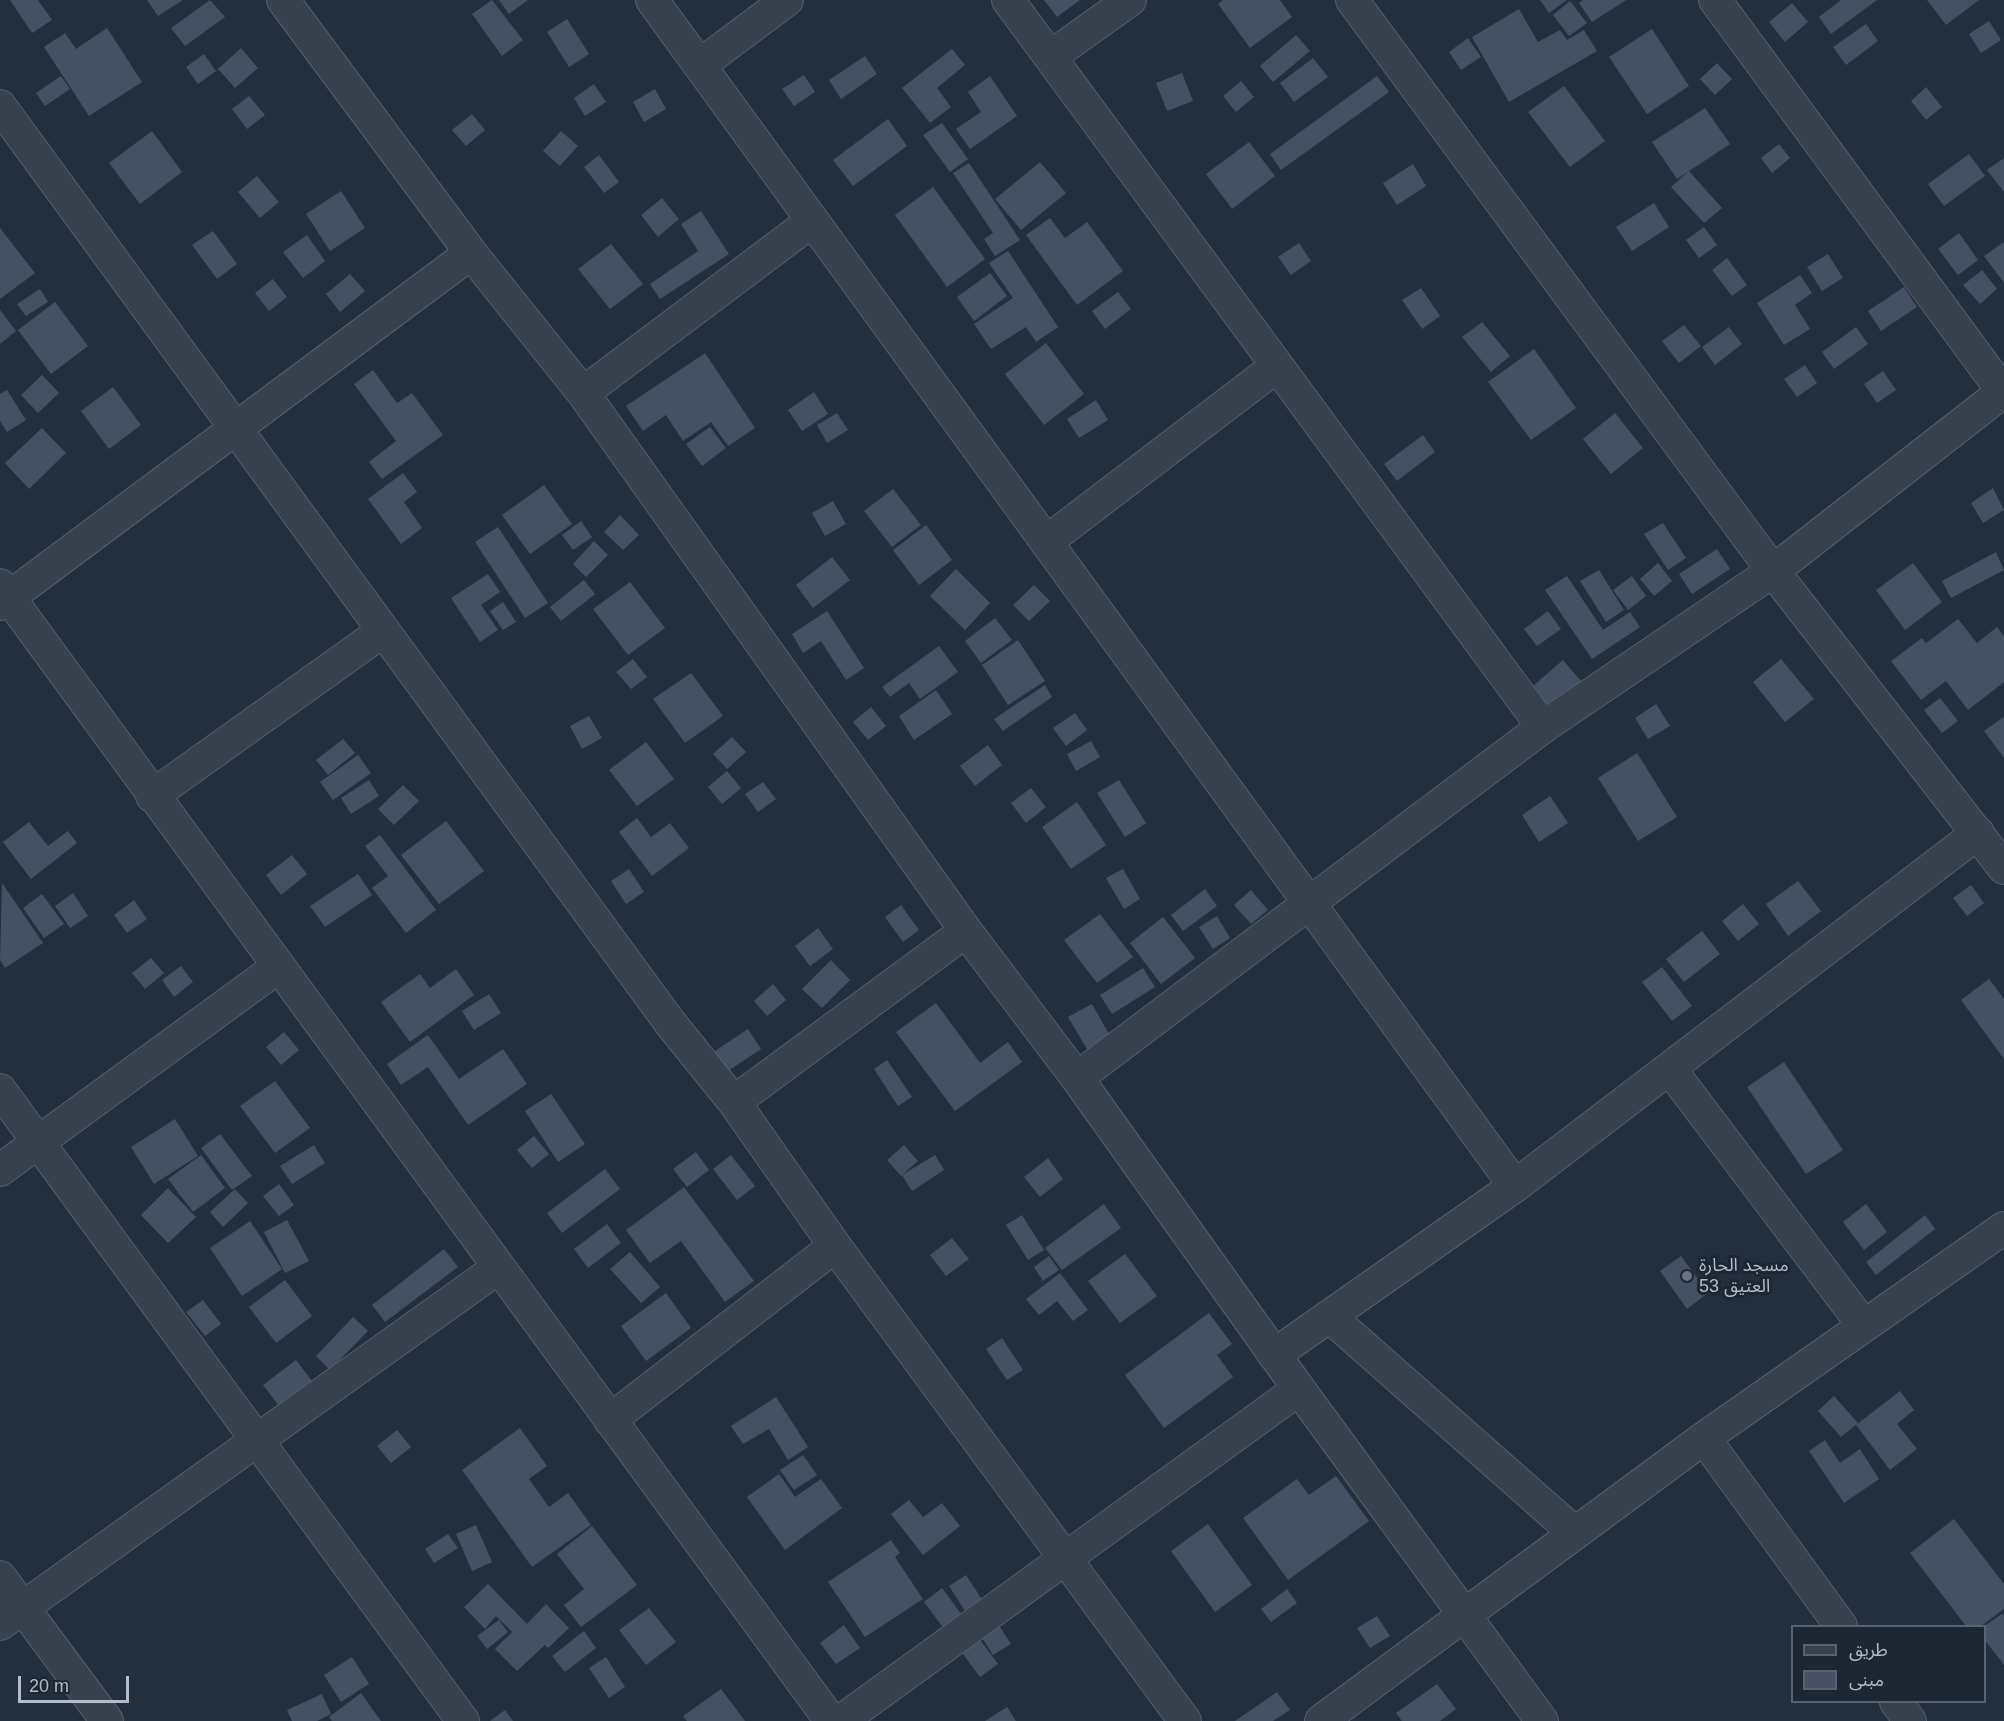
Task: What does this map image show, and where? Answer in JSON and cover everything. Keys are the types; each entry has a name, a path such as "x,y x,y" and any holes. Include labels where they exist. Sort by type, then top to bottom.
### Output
{"street":[{"path":"283,0 471,253 583,393 966,931 1077,1078 1274,1355 1542,1721"},
{"path":"652,0 1515,1186"},
{"path":"699,65 787,0"},
{"path":"1008,0 1543,727"},
{"path":"1050,57 1130,0"},
{"path":"1352,0 1773,571 2004,868"},
{"path":"1077,1078 1543,727 1773,571 2004,392 1715,0"},
{"path":"0,106 664,1014 734,1102 835,1246 1185,1721"},
{"path":"583,393 812,221"},
{"path":"471,253 3,595 831,1721"},
{"path":"1046,542 1277,366"},
{"path":"152,796 383,631"},
{"path":"1274,1355 1515,1186 1978,833"},
{"path":"734,1102 966,931"},
{"path":"0,1170 278,967"},
{"path":"1670,1069 1864,1326"},
{"path":"0,1090 463,1721"},
{"path":"1321,1721 1704,1438 2004,1228"},
{"path":"610,1420 835,1246"},
{"path":"11,1616 498,1268"},
{"path":"1329,1316 1575,1533"},
{"path":"841,1721 1299,1389"},
{"path":"1704,1438 1840,1625"},
{"path":"0,1577 11,1616 107,1721"},
{"path":"1897,1703 1910,1721"}],"building":[{"path":"10,0 38,0 52,20 32,33"},
{"path":"147,0 183,0 158,16"},
{"path":"210,0 225,17 185,46 171,28"},
{"path":"492,0 523,40 502,56 472,14"},
{"path":"499,0 528,0 509,14"},
{"path":"1044,0 1080,0 1057,17"},
{"path":"1223,0 1280,0 1292,17 1250,48 1218,4"},
{"path":"1540,0 1567,0 1549,13"},
{"path":"1583,0 1626,0 1592,22 1579,3"},
{"path":"1841,0 1877,0 1831,34 1819,17"},
{"path":"1927,0 1979,0 1946,25"},
{"path":"1570,1 1587,23 1569,36 1553,15"},
{"path":"1792,3 1808,22 1785,42 1769,22"},
{"path":"1519,9 1538,42 1560,30 1567,40 1584,30 1597,51 1509,102 1472,37"},
{"path":"567,19 589,54 569,67 547,32"},
{"path":"1989,21 2001,40 1981,53 1969,34"},
{"path":"1866,24 1878,41 1846,65 1833,47"},
{"path":"107,28 142,82 89,116 44,47 65,33 76,49"},
{"path":"1652,29 1689,86 1647,114 1609,57"},
{"path":"1296,35 1310,51 1273,82 1260,66"},
{"path":"1468,38 1481,57 1461,70 1449,52"},
{"path":"241,48 258,68 235,88 218,69"},
{"path":"952,49 965,65 937,88 951,107 930,123 902,88"},
{"path":"204,54 216,71 198,84 186,67"},
{"path":"865,56 877,74 841,99 829,80"},
{"path":"1313,58 1328,77 1294,102 1280,83"},
{"path":"1717,63 1732,79 1715,95 1700,79"},
{"path":"1182,73 1193,101 1167,111 1156,83"},
{"path":"804,75 815,92 794,106 782,89"},
{"path":"61,76 70,89 45,106 36,93"},
{"path":"990,76 1017,116 970,149 956,129 981,112 968,92"},
{"path":"1377,76 1389,92 1281,170 1270,154"},
{"path":"1241,81 1254,97 1236,112 1223,96"},
{"path":"594,84 606,102 585,116 574,98"},
{"path":"1564,86 1605,141 1570,167 1528,112"},
{"path":"1926,87 1942,107 1926,120 1911,101"},
{"path":"655,89 666,109 644,122 633,102"},
{"path":"249,96 265,115 247,129 232,109"},
{"path":"1705,108 1730,144 1677,179 1652,142"},
{"path":"472,114 485,130 466,146 452,130"},
{"path":"888,119 907,146 853,186 833,160"},
{"path":"942,123 968,159 950,172 923,135"},
{"path":"152,131 182,172 140,204 109,163"},
{"path":"561,131 578,146 560,166 543,151"},
{"path":"1249,142 1275,176 1232,209 1206,174"},
{"path":"1779,144 1790,158 1772,173 1761,158"},
{"path":"1969,154 1985,176 1944,206 1928,184"},
{"path":"599,155 619,182 604,193 584,167"},
{"path":"2004,158 2004,192 1987,170"},
{"path":"1040,162 1066,193 1021,230 995,199"},
{"path":"969,163 1020,240 995,256 984,239 993,233 953,173"},
{"path":"1413,164 1426,186 1397,205 1383,183"},
{"path":"1689,171 1722,208 1704,223 1671,187"},
{"path":"257,176 279,202 260,218 238,192"},
{"path":"933,187 985,259 947,287 895,215"},
{"path":"341,191 365,228 330,251 306,214"},
{"path":"662,198 679,219 658,237 641,215"},
{"path":"1654,203 1669,227 1632,251 1616,227"},
{"path":"701,211 729,254 660,299 650,284 698,251 681,224"},
{"path":"1050,218 1065,238 1087,222 1123,271 1077,305 1026,235"},
{"path":"1704,227 1717,245 1699,258 1686,240"},
{"path":"0,228 35,273 0,299"},
{"path":"213,231 237,264 217,279 192,245"},
{"path":"1959,233 1978,260 1958,275 1938,249"},
{"path":"307,235 325,261 303,278 283,252"},
{"path":"2004,242 2004,283 1984,256"},
{"path":"1299,243 1311,261 1291,275 1278,257"},
{"path":"611,244 643,284 610,309 578,269"},
{"path":"1008,251 1058,327 1036,342 1026,327 991,349 974,324 1013,298 989,263"},
{"path":"1828,254 1843,278 1822,291 1807,267"},
{"path":"1727,258 1747,285 1732,296 1712,270"},
{"path":"1982,270 1997,289 1980,304 1963,285"},
{"path":"990,273 1007,296 974,321 957,297"},
{"path":"350,274 365,291 340,312 326,294"},
{"path":"1800,275 1812,293 1795,305 1810,329 1784,345 1757,303"},
{"path":"273,279 287,297 269,311 255,293"},
{"path":"1904,287 1917,307 1881,331 1868,311"},
{"path":"1421,288 1440,316 1422,329 1402,300"},
{"path":"40,289 48,302 26,316 17,304"},
{"path":"1118,292 1131,309 1105,329 1092,311"},
{"path":"55,302 88,346 51,374 18,330"},
{"path":"0,310 16,331 0,344"},
{"path":"1482,322 1510,356 1491,372 1462,337"},
{"path":"1684,325 1701,346 1679,363 1662,341"},
{"path":"1729,327 1742,344 1715,365 1702,347"},
{"path":"1856,327 1868,344 1834,369 1822,352"},
{"path":"1046,343 1084,394 1044,425 1005,374"},
{"path":"1534,349 1576,408 1531,440 1488,382"},
{"path":"705,353 755,428 728,446 711,422 683,441 666,415 643,431 626,406"},
{"path":"1805,365 1817,383 1797,397 1784,379"},
{"path":"373,370 397,403 412,393 443,435 382,479 369,462 396,441 354,384"},
{"path":"1883,371 1896,390 1877,403 1864,384"},
{"path":"42,375 59,393 38,413 21,395"},
{"path":"113,387 141,425 109,449 81,411"},
{"path":"7,390 26,420 7,432 0,421 0,394"},
{"path":"814,392 828,414 802,431 788,410"},
{"path":"1096,400 1108,420 1079,438 1067,419"},
{"path":"837,413 848,430 827,443 817,425"},
{"path":"1615,413 1643,448 1611,474 1583,439"},
{"path":"710,427 726,448 702,466 686,444"},
{"path":"42,428 66,453 29,489 5,463"},
{"path":"1423,435 1435,452 1397,481 1384,464"},
{"path":"403,473 417,492 404,502 422,528 401,544 368,499"},
{"path":"544,485 572,524 530,554 502,515"},
{"path":"1993,488 2004,510 1983,523 1971,503"},
{"path":"893,489 921,525 892,547 864,511"},
{"path":"833,501 846,524 825,536 812,513"},
{"path":"620,515 639,535 623,550 604,532"},
{"path":"581,521 592,537 573,550 562,535"},
{"path":"1663,523 1686,558 1668,570 1644,534"},
{"path":"926,525 952,560 919,585 893,550"},
{"path":"498,527 548,603 525,618 475,542"},
{"path":"594,541 608,555 586,577 573,564"},
{"path":"1717,549 1730,569 1692,594 1679,574"},
{"path":"1996,552 2004,570 1951,598 1942,581"},
{"path":"832,557 850,580 813,608 796,585"},
{"path":"1658,563 1672,581 1654,596 1640,579"},
{"path":"1913,563 1942,602 1905,630 1876,590"},
{"path":"956,569 990,603 965,630 930,596"},
{"path":"1599,570 1624,610 1606,622 1580,581"},
{"path":"488,574 500,592 481,605 498,630 480,642 451,598"},
{"path":"1567,576 1603,630 1630,612 1640,627 1592,659 1545,590"},
{"path":"1632,576 1646,596 1628,610 1613,590"},
{"path":"584,580 595,594 561,621 550,607"},
{"path":"630,582 665,628 628,655 593,609"},
{"path":"1034,585 1050,601 1029,621 1013,605"},
{"path":"503,602 516,622 503,630 490,611"},
{"path":"827,611 864,668 846,680 821,641 803,653 792,634"},
{"path":"1548,611 1561,629 1537,646 1524,629"},
{"path":"995,618 1012,640 981,663 965,641"},
{"path":"1958,619 1977,643 1997,627 2004,636 2004,682 1968,710 1946,681 1921,700 1891,661 1922,638 1926,643"},
{"path":"1018,640 1045,681 1008,705 982,665"},
{"path":"939,646 958,672 920,699 909,683 890,697 882,687"},
{"path":"633,659 647,677 631,689 616,672"},
{"path":"1781,659 1814,699 1785,722 1753,682"},
{"path":"1563,660 1581,681 1545,713 1526,692"},
{"path":"691,673 723,716 685,743 653,699"},
{"path":"1045,685 1052,697 1003,731 994,719"},
{"path":"936,690 952,714 914,740 899,716"},
{"path":"1940,698 1958,721 1942,733 1924,710"},
{"path":"1656,704 1670,726 1648,739 1635,718"},
{"path":"871,707 886,726 868,740 853,722"},
{"path":"1075,713 1087,730 1066,746 1053,728"},
{"path":"589,716 602,738 582,749 570,726"},
{"path":"2004,717 2004,758 1984,731"},
{"path":"732,737 746,752 727,769 713,754"},
{"path":"343,739 355,753 328,775 316,760"},
{"path":"1091,741 1100,757 1076,771 1067,754"},
{"path":"646,742 674,779 637,806 609,770"},
{"path":"988,745 1002,765 975,786 960,766"},
{"path":"1637,753 1677,817 1638,841 1598,778"},
{"path":"358,755 371,773 333,800 320,782"},
{"path":"727,771 741,788 722,804 708,787"},
{"path":"369,780 379,796 351,814 341,798"},
{"path":"1119,780 1146,823 1125,837 1097,793"},
{"path":"763,782 776,799 758,812 745,794"},
{"path":"403,785 419,801 394,825 378,809"},
{"path":"1031,788 1046,807 1026,823 1011,803"},
{"path":"1550,796 1568,823 1539,842 1522,815"},
{"path":"1077,802 1106,845 1071,869 1042,827"},
{"path":"637,818 651,837 670,823 689,848 652,876 619,832"},
{"path":"446,821 484,871 439,904 401,855"},
{"path":"29,822 48,846 68,831 77,843 31,879 3,842"},
{"path":"380,835 436,910 406,933 372,888 388,876 365,846"},
{"path":"292,855 307,874 281,895 266,875"},
{"path":"629,869 644,892 626,904 611,881"},
{"path":"1123,869 1140,899 1124,909 1106,878"},
{"path":"358,874 372,895 325,927 310,906"},
{"path":"1798,881 1821,911 1788,936 1766,904"},
{"path":"2,883 43,943 5,968 0,960"},
{"path":"1971,885 1984,903 1967,916 1953,898"},
{"path":"1205,889 1217,906 1183,931 1171,915"},
{"path":"1251,890 1268,910 1251,924 1234,905"},
{"path":"73,893 88,916 70,928 55,906"},
{"path":"42,894 64,924 44,938 23,908"},
{"path":"134,900 147,919 127,933 114,915"},
{"path":"1743,904 1759,924 1738,941 1722,921"},
{"path":"901,905 919,930 903,942 885,917"},
{"path":"1100,914 1133,957 1097,983 1064,940"},
{"path":"1217,916 1230,938 1213,949 1199,927"},
{"path":"1163,917 1195,958 1161,984 1130,943"},
{"path":"818,928 833,949 810,966 795,946"},
{"path":"1702,931 1720,954 1684,982 1666,959"},
{"path":"151,958 164,973 145,989 132,973"},
{"path":"831,960 850,980 822,1008 802,989"},
{"path":"181,966 193,982 174,997 162,980"},
{"path":"1662,967 1692,1006 1672,1021 1642,982"},
{"path":"1143,968 1155,987 1112,1014 1100,995"},
{"path":"456,969 474,995 410,1042 381,1002 420,974 430,988"},
{"path":"1989,979 2004,999 2004,1059 1961,1000"},
{"path":"773,984 786,1000 767,1016 754,1001"},
{"path":"489,994 501,1013 474,1030 462,1011"},
{"path":"936,1003 980,1063 1008,1042 1022,1062 955,1111 896,1032"},
{"path":"1092,1004 1114,1043 1091,1056 1068,1017"},
{"path":"748,1029 761,1049 725,1073 712,1053"},
{"path":"284,1032 299,1050 281,1065 266,1047"},
{"path":"428,1035 459,1079 503,1049 527,1084 468,1125 428,1067 401,1085 387,1064"},
{"path":"887,1060 912,1097 898,1106 874,1069"},
{"path":"1784,1062 1843,1150 1806,1174 1747,1087"},
{"path":"275,1081 310,1128 275,1153 240,1106"},
{"path":"551,1094 585,1144 558,1162 525,1111"},
{"path":"175,1119 198,1156 154,1184 131,1147"},
{"path":"220,1134 252,1176 232,1190 201,1148"},
{"path":"534,1136 549,1154 532,1168 517,1150"},
{"path":"314,1145 325,1163 292,1184 280,1166"},
{"path":"904,1145 918,1161 901,1176 887,1160"},
{"path":"696,1152 709,1170 687,1187 673,1169"},
{"path":"201,1155 225,1188 193,1212 168,1179"},
{"path":"731,1155 755,1186 737,1200 713,1169"},
{"path":"935,1155 944,1170 912,1191 902,1175"},
{"path":"1048,1158 1063,1179 1040,1197 1024,1177"},
{"path":"605,1169 620,1189 562,1233 547,1213"},
{"path":"279,1184 294,1205 279,1216 263,1196"},
{"path":"684,1187 754,1281 725,1302 681,1241 650,1263 626,1230"},
{"path":"168,1188 196,1217 168,1243 141,1215"},
{"path":"235,1189 248,1203 223,1227 210,1212"},
{"path":"1104,1204 1121,1228 1062,1270 1045,1248"},
{"path":"1866,1204 1887,1232 1864,1250 1843,1222"},
{"path":"1022,1215 1044,1250 1028,1260 1006,1225"},
{"path":"1925,1215 1935,1229 1876,1275 1866,1262"},
{"path":"287,1220 309,1261 285,1273 264,1232"},
{"path":"250,1221 282,1269 242,1296 210,1248"},
{"path":"607,1224 621,1243 588,1268 574,1249"},
{"path":"952,1238 969,1259 946,1276 930,1255"},
{"path":"444,1249 458,1267 385,1322 372,1305"},
{"path":"630,1252 660,1287 641,1303 610,1269"},
{"path":"1125,1254 1157,1296 1120,1323 1088,1281"},
{"path":"1049,1256 1059,1270 1043,1281 1034,1267"},
{"path":"1681,1256 1708,1293 1687,1309 1660,1271"},
{"path":"1060,1273 1088,1310 1073,1321 1057,1301 1039,1315 1026,1299"},
{"path":"285,1280 312,1316 276,1343 249,1307"},
{"path":"666,1293 691,1328 646,1361 621,1326"},
{"path":"203,1300 221,1324 205,1336 186,1312"},
{"path":"1209,1313 1232,1344 1217,1355 1233,1377 1164,1428 1125,1375"},
{"path":"353,1317 368,1331 330,1370 316,1356"},
{"path":"1002,1338 1023,1370 1007,1380 986,1349"},
{"path":"296,1360 312,1381 279,1406 263,1385"},
{"path":"1900,1391 1914,1410 1897,1424 1917,1449 1890,1470 1856,1425"},
{"path":"1834,1396 1858,1423 1841,1437 1818,1411"},
{"path":"776,1397 808,1447 788,1460 769,1429 743,1444 731,1426"},
{"path":"520,1428 547,1466 529,1479 549,1507 568,1493 591,1525 532,1567 462,1470"},
{"path":"397,1430 411,1447 391,1463 377,1446"},
{"path":"1825,1440 1840,1463 1860,1449 1879,1479 1844,1503 1809,1451"},
{"path":"803,1455 817,1475 794,1490 780,1470"},
{"path":"779,1474 795,1497 821,1479 842,1508 785,1550 747,1497"},
{"path":"1336,1476 1369,1521 1288,1580 1243,1518 1297,1479 1309,1495"},
{"path":"909,1500 923,1517 942,1503 960,1526 923,1555 891,1514"},
{"path":"1954,1519 2004,1584 2004,1609 1982,1625 1965,1625 1910,1553"},
{"path":"1208,1524 1252,1585 1215,1612 1171,1551"},
{"path":"476,1525 492,1562 472,1571 456,1534"},
{"path":"592,1526 637,1585 581,1627 564,1605 584,1589 557,1554"},
{"path":"448,1534 458,1548 434,1563 425,1549"},
{"path":"891,1540 900,1553 895,1557 923,1599 865,1637 828,1582"},
{"path":"966,1575 1011,1644 993,1655 949,1586"},
{"path":"488,1584 527,1624 546,1604 569,1628 548,1648 545,1645 517,1671 495,1649 512,1632 496,1616 485,1629 464,1607"},
{"path":"942,1588 998,1664 980,1677 924,1602"},
{"path":"1287,1589 1297,1603 1271,1622 1261,1609"},
{"path":"649,1608 676,1642 646,1665 619,1630"},
{"path":"2002,1614 2004,1616 2004,1665 1986,1642 1986,1625"},
{"path":"1377,1616 1390,1636 1370,1648 1357,1628"},
{"path":"499,1620 508,1632 487,1649 477,1636"},
{"path":"844,1625 860,1648 836,1664 820,1643"},
{"path":"584,1631 596,1648 565,1672 552,1656"},
{"path":"352,1657 369,1684 341,1702 324,1675"},
{"path":"606,1657 625,1687 609,1698 589,1668"},
{"path":"1437,1684 1456,1709 1440,1721 1402,1721 1396,1713"},
{"path":"721,1689 745,1721 687,1721 683,1716"},
{"path":"1277,1692 1290,1710 1273,1721 1235,1721"},
{"path":"361,1693 381,1721 332,1721 329,1717"},
{"path":"322,1694 331,1714 317,1721 292,1721 287,1710"},
{"path":"1007,1707 1016,1721 985,1721"},
{"path":"505,1710 513,1721 490,1721"}],"place":[{"name":"مسجد الحارة 53 العتيق","path":"1687,1276"}]}
